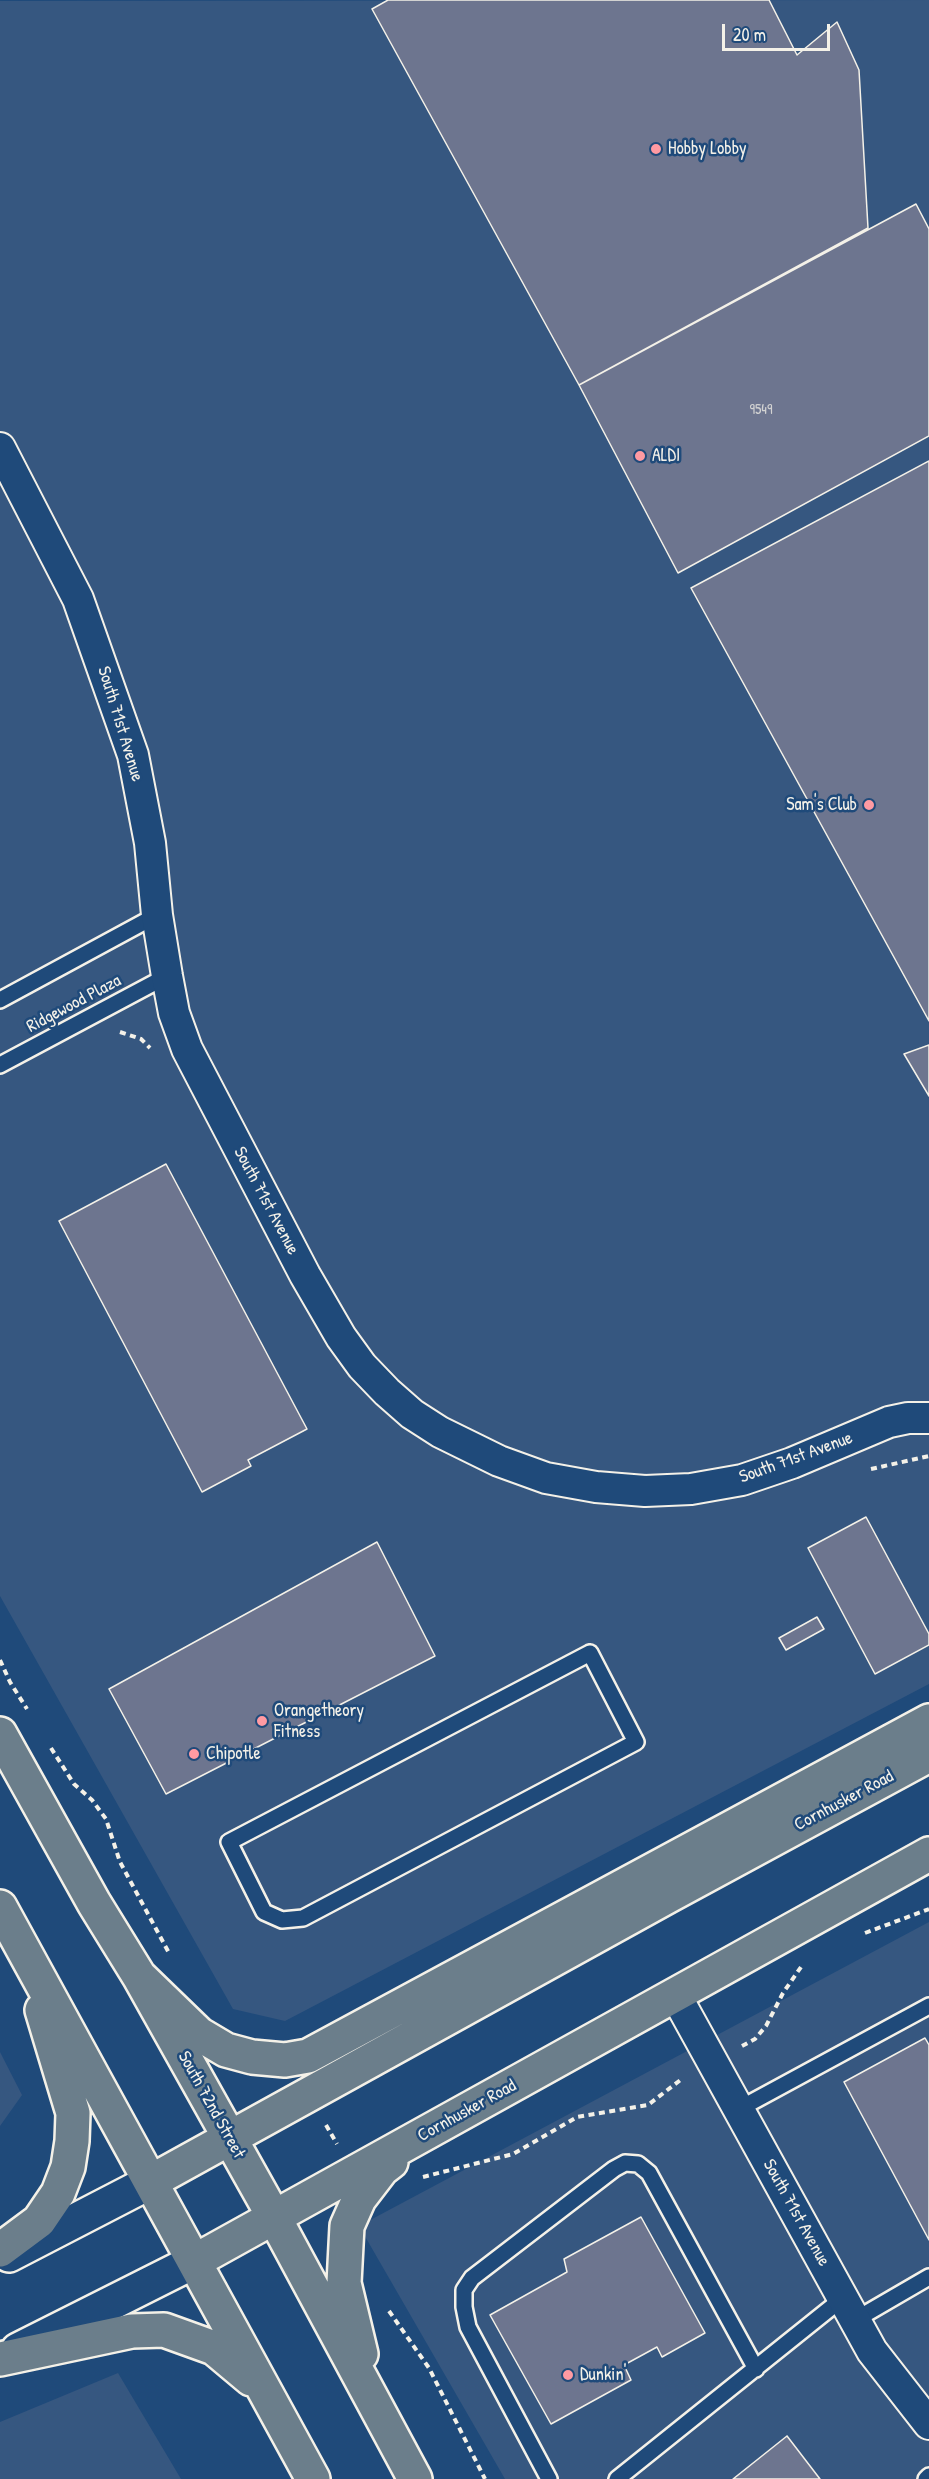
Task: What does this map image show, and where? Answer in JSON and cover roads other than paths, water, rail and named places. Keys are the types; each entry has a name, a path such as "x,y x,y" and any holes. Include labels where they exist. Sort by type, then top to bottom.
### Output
{"main road":[{"path":"139,1976 200,2034 226,2050 252,2057 285,2060 308,2056 929,1721"},
{"name":"South 72nd Street","path":"0,1734 274,2217 415,2479"},
{"name":"Cornhusker Road","path":"0,2259 152,2181 929,1755"},
{"name":"Cornhusker Road","path":"0,2359 195,2261 929,1854"},
{"path":"0,1907 152,2181 313,2479"},
{"path":"0,2250 39,2221 58,2193 68,2167 72,2141 73,2114 26,1954"},
{"path":"371,2397 345,2283 347,2226 359,2199 382,2169 426,2133"},
{"path":"0,2359 132,2331 164,2330 214,2348 263,2389"}],"street":[{"name":"South 71st Avenue","path":"0,448 78,599 133,755 150,843 166,976 174,1013 187,1049 304,1275 341,1337 362,1366 387,1392 440,1432 499,1461 546,1478 596,1487 645,1491 692,1489 742,1480 792,1463 889,1422 908,1418 929,1418"},
{"name":"South 71st Avenue","path":"675,1994 872,2351 929,2424"}],"lane":[{"path":"0,1000 157,915"},
{"name":"Ridgewood Plaza","path":"0,1065 166,976"},
{"path":"590,1653 636,1742 303,1918 282,1920 264,1912 229,1842 590,1653"},
{"path":"739,2109 929,2006"},
{"path":"549,2479 468,2326 464,2307 464,2290 472,2278 625,2163 638,2164 649,2173 756,2369"},
{"path":"616,2479 756,2369 849,2309 929,2277"}],"place":[{"name":"Hobby Lobby","path":"656,149"},
{"name":"ALDI","path":"640,456"},
{"name":"Sam's Club","path":"869,805"},
{"name":"Orangetheory Fitness","path":"262,1721"},
{"name":"Chipotle","path":"194,1754"},
{"name":"Dunkin'","path":"568,2375"}]}
